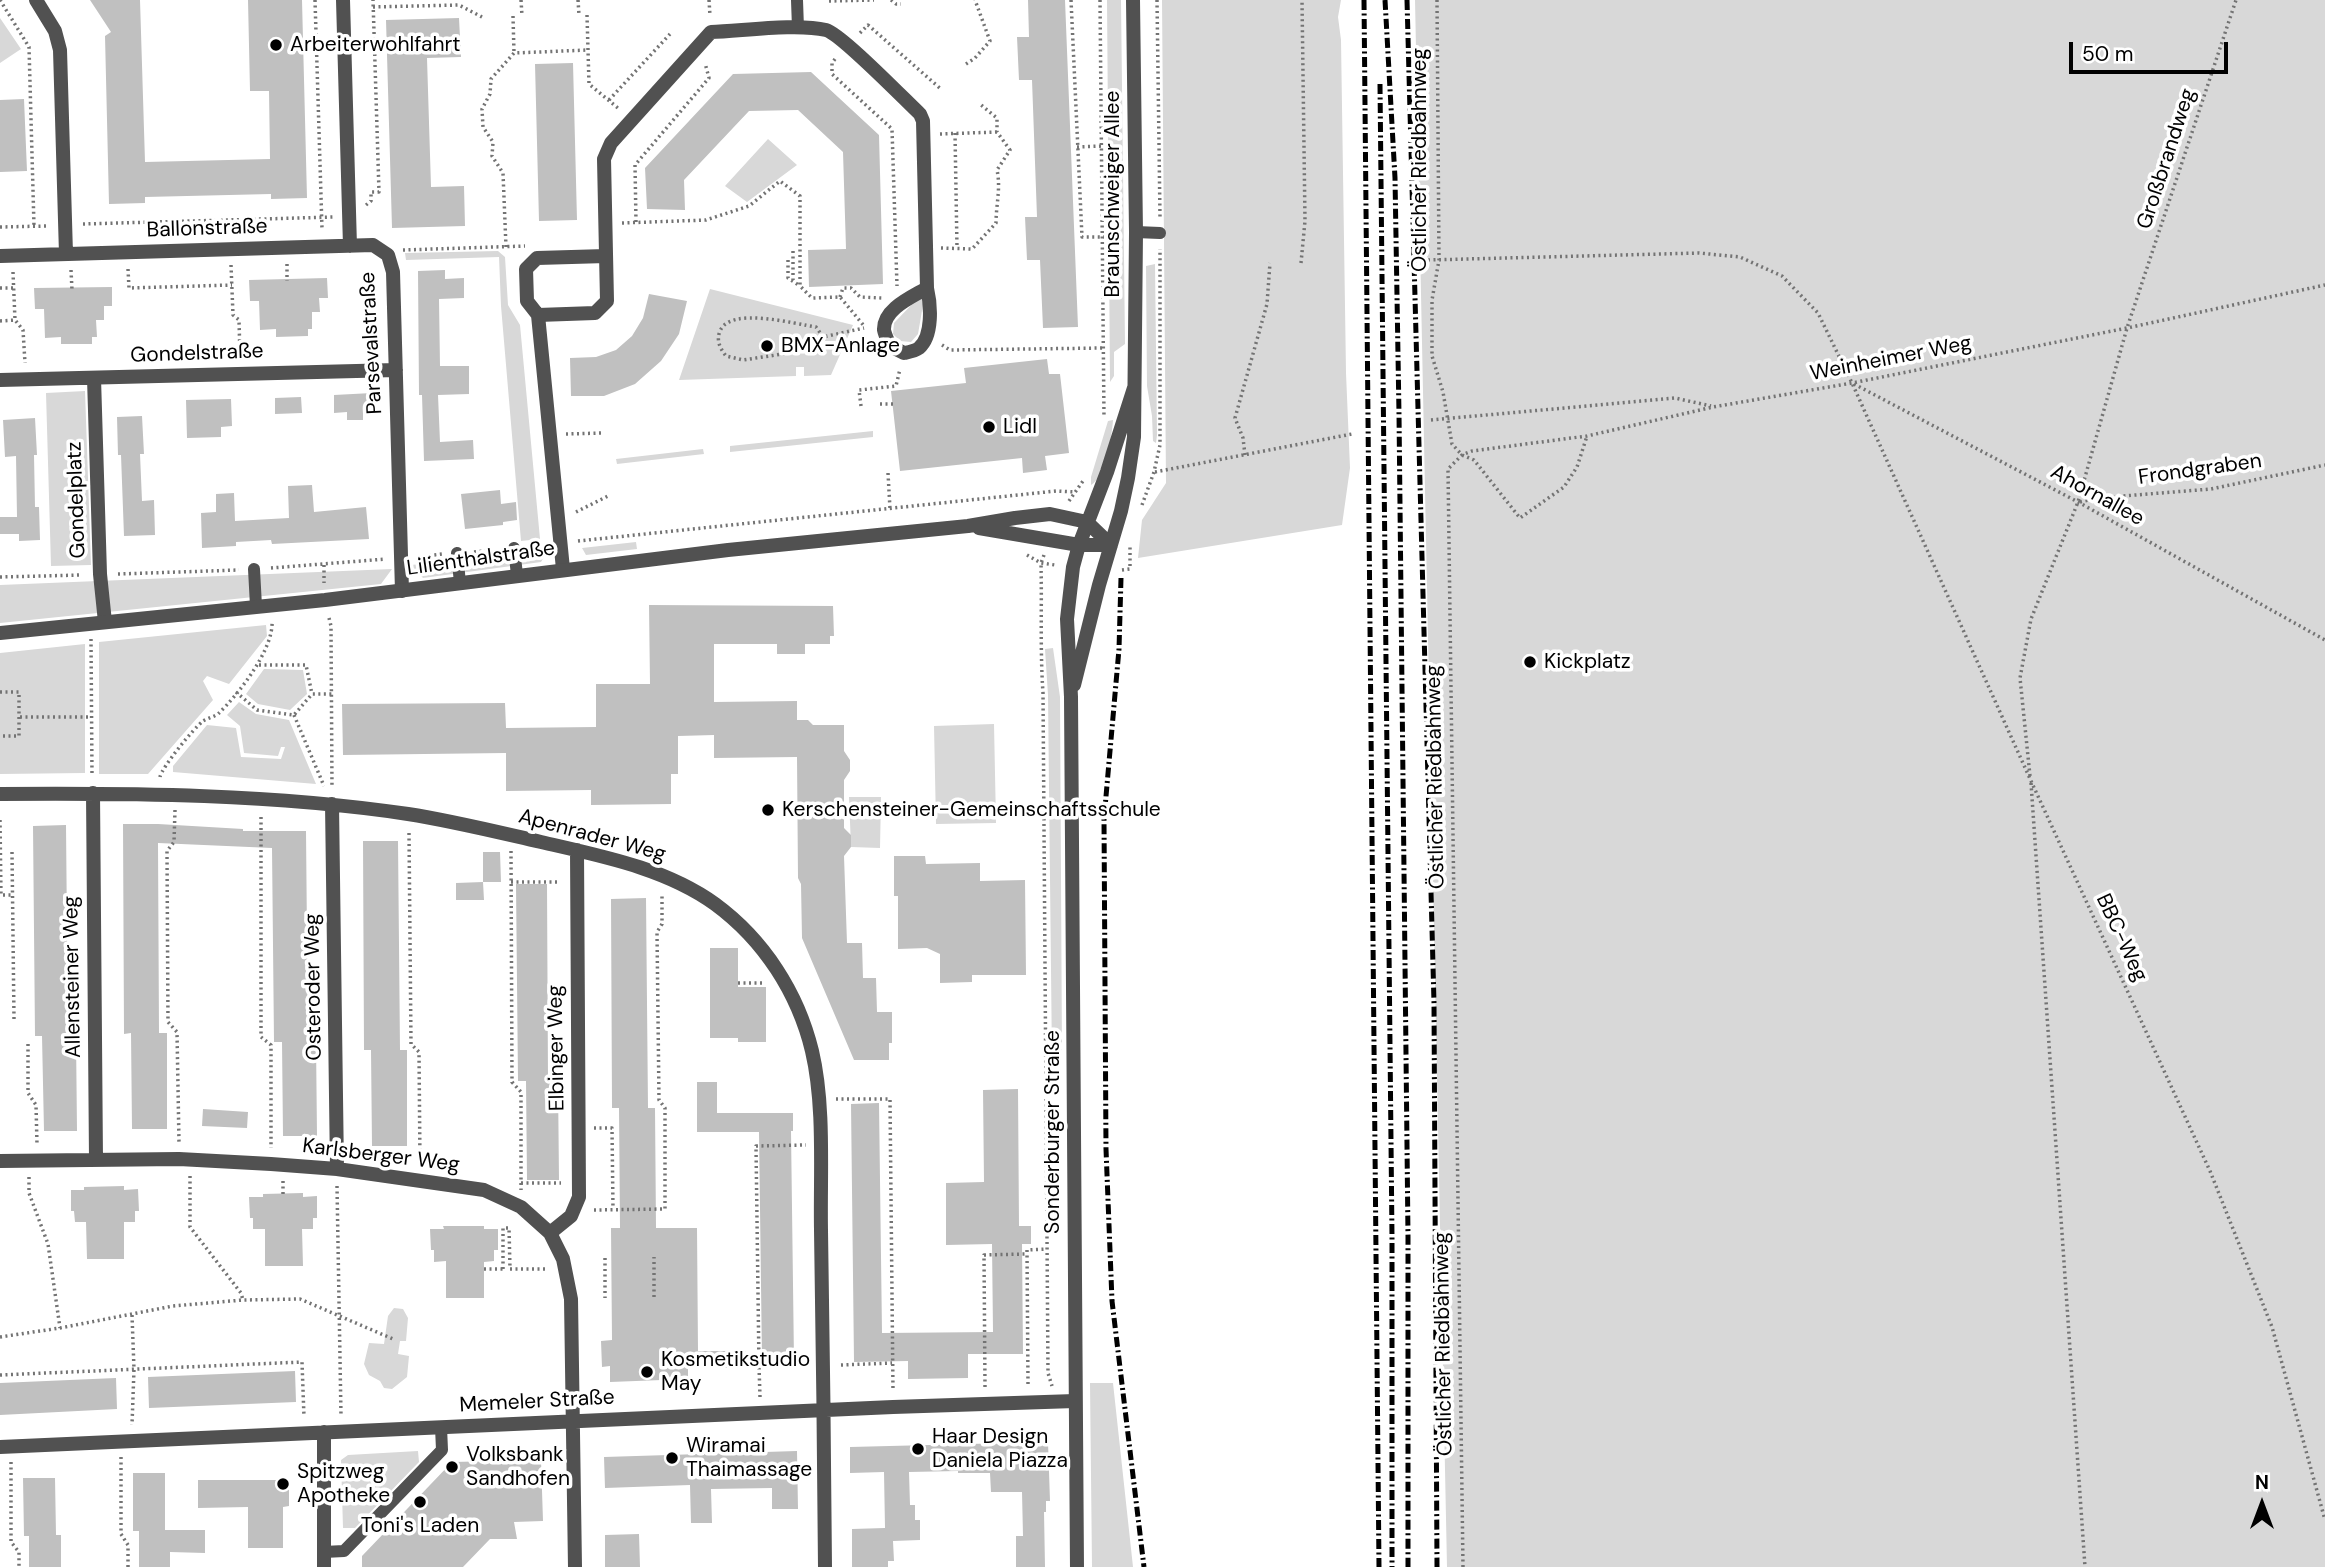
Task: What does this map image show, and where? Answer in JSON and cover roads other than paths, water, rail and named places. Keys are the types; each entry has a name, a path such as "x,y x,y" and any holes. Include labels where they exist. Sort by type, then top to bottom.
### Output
{"street":[{"path":"36,0 55,31 60,50 66,254"},
{"name":"Parsevalstraße","path":"343,0 350,246 373,245 388,255 393,272 402,591"},
{"name":"Braunschweiger Allee","path":"1111,545 1128,478 1134,437 1136,232 1133,0"},
{"path":"538,315 596,313 607,301 604,159 611,143 711,32 798,28 828,31 848,46 920,114 924,135 928,337 918,350 904,353 890,346 884,331 886,318 900,304 927,288"},
{"name":"Ballonstraße","path":"6,256 350,246"},
{"path":"563,569 538,315 527,301 526,269 537,258 606,260"},
{"name":"Gondelstraße","path":"0,380 396,370"},
{"name":"Gondelplatz","path":"94,378 100,575 106,622"},
{"name":"Braunschweiger Allee","path":"1079,545 1107,472 1134,388"},
{"name":"Lilienthalstraße","path":"0,633 402,591 563,569 968,526 1050,514 1087,522"},
{"path":"1087,522 1111,545"},
{"name":"Lilienthalstraße","path":"968,526 1079,545 1111,545"},
{"name":"Sonderburger Straße","path":"1077,1567 1071,697 1067,619 1073,567 1079,545"},
{"name":"Sonderburger Straße","path":"1071,697 1111,545"},
{"name":"Allensteiner Weg","path":"93,793 96,1160"},
{"name":"Apenrader Weg","path":"0,794 159,793 332,804 409,814 577,850 636,866 690,888 734,919 754,939 785,983 796,1004 811,1049 818,1098 825,1567"},
{"name":"Osteroder Weg","path":"332,804 337,1170"},
{"name":"Elbinger Weg","path":"550,1233 571,1216 579,1197 577,850"},
{"name":"Karlsberger Weg","path":"0,1161 185,1159 271,1164 420,1180 484,1190 521,1207 550,1233 566,1269 571,1299 575,1567"},
{"name":"Memeler Straße","path":"6,1447 1075,1401"},
{"path":"324,1432 324,1560"}],"lane":[{"path":"797,0 798,28"},
{"path":"1136,232 1160,233"},
{"path":"514,548 517,575"},
{"path":"457,553 460,583"},
{"path":"254,569 256,606"},
{"path":"324,1560 344,1551 442,1450 441,1427"}],"railway":[{"path":"1364,0 1379,1567"},
{"path":"1385,0 1395,178 1399,414 1408,1237 1408,1567"},
{"path":"1407,0 1434,1003 1437,1567"},
{"path":"1380,84 1392,1237 1392,1567"},
{"path":"1121,578 1119,649 1104,819 1106,1149 1112,1301 1144,1567"}],"place":[{"name":"Arbeiterwohlfahrt","path":"276,45"},
{"name":"BMX-Anlage","path":"767,346"},
{"name":"Lidl","path":"989,427"},
{"name":"Kickplatz","path":"1530,662"},
{"name":"Kerschensteiner-Gemeinschaftsschule","path":"768,810"},
{"name":"Kosmetikstudio May","path":"647,1372"},
{"name":"Haar Design Daniela Piazza","path":"918,1449"},
{"name":"Wiramai Thaimassage","path":"672,1458"},
{"name":"Volksbank Sandhofen","path":"452,1467"},
{"name":"Spitzweg Apotheke","path":"283,1484"},
{"name":"Toni's Laden","path":"420,1502"}]}
